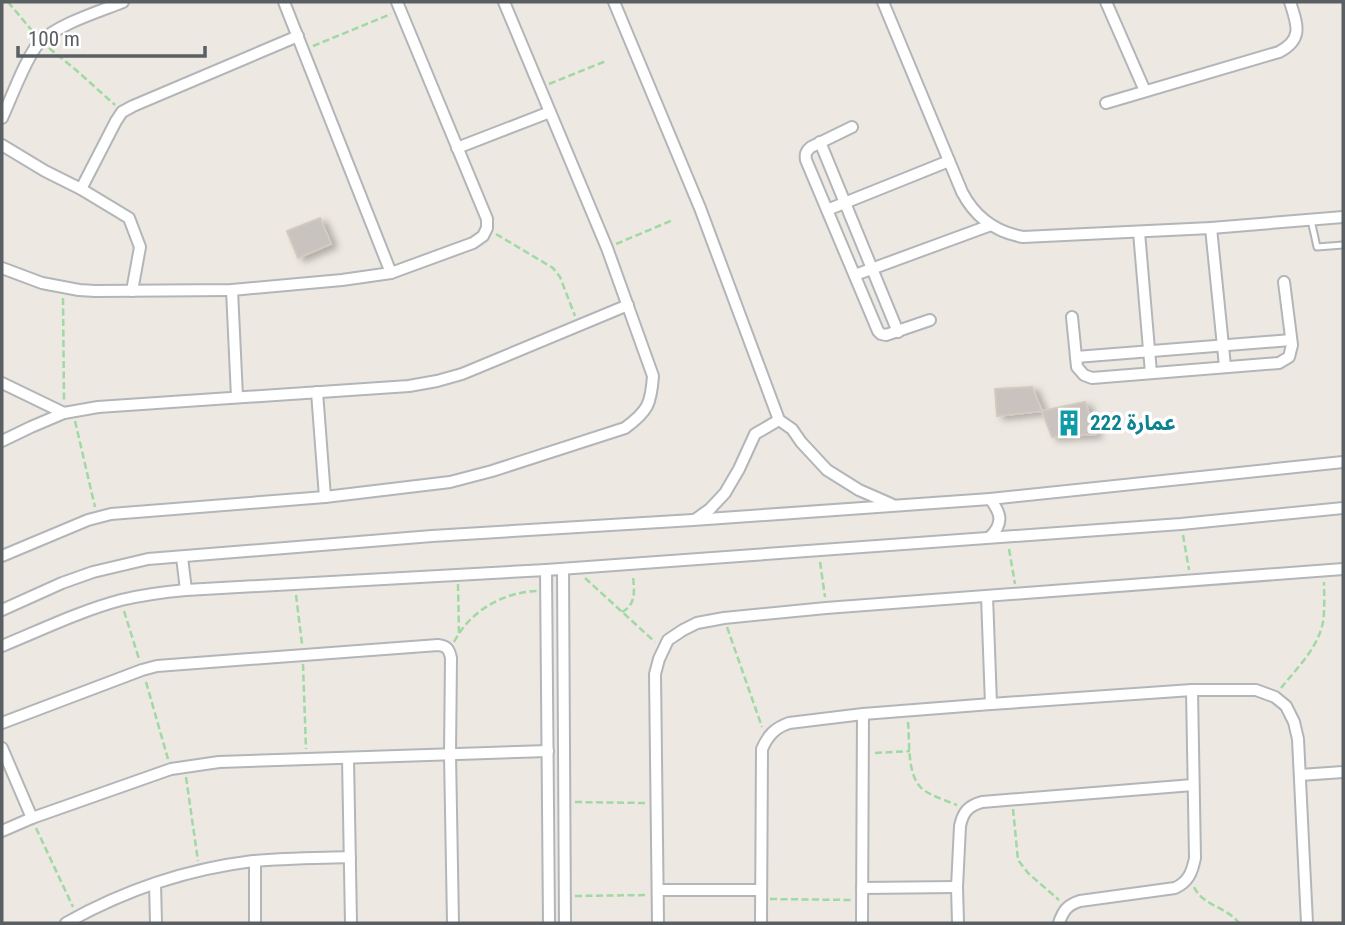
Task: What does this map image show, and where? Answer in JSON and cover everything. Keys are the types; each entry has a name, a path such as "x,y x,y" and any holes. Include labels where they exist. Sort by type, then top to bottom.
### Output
{"street":[{"path":"2,118 30,58 41,41 66,26 123,2"},
{"path":"284,2 391,273"},
{"path":"2,556 111,514 325,497 468,478 625,428 642,416 652,397 653,376 607,248 504,2"},
{"path":"614,2 700,208 779,420 792,429 827,470 859,490 894,505"},
{"path":"883,2 967,201 981,218 1012,235 1023,237 1139,232 1343,217"},
{"path":"1105,2 1145,91"},
{"path":"1105,103 1288,48 1295,40 1297,30 1290,2"},
{"path":"2,268 42,283 79,290 232,290 391,273 472,243 483,236 487,229 484,209 399,6"},
{"path":"81,189 122,112 298,36"},
{"path":"457,148 550,112"},
{"path":"852,127 820,142 807,150 805,155 827,210 878,331 886,335 930,320"},
{"path":"820,142 898,332"},
{"path":"2,145 129,218 140,247 132,291"},
{"path":"827,210 949,161"},
{"path":"855,275 991,225"},
{"path":"1211,228 1224,366"},
{"path":"1139,232 1151,373"},
{"path":"1072,317 1078,370 1092,379 1279,363 1292,351 1284,282"},
{"path":"232,290 237,397"},
{"path":"2,441 68,413 98,407 409,386 437,381 462,374 628,305"},
{"path":"1076,357 1292,340"},
{"path":"2,383 68,413"},
{"path":"317,392 325,497"},
{"path":"694,520 710,509 725,493 755,434 779,420"},
{"path":"2,610 93,572 148,559 432,536 990,499 1343,462"},
{"path":"990,499 998,508 1000,516 996,531 990,537"},
{"path":"2,646 121,600 186,590 632,564 1181,524 1343,508"},
{"path":"182,557 186,590"},
{"path":"565,923 569,568"},
{"path":"659,923 655,674 668,640 683,629 697,623 724,618 826,608 1343,569"},
{"path":"546,570 549,923"},
{"path":"987,596 991,704"},
{"path":"2,723 142,670 172,664 445,646 450,651 453,923"},
{"path":"1059,923 1066,907 1072,904 1175,888 1183,884 1193,871 1192,690"},
{"path":"761,923 762,749 772,732 780,726 908,709 1192,690 1256,690 1275,696 1286,706 1298,739 1307,923"},
{"path":"862,923 863,714"},
{"path":"2,748 32,818"},
{"path":"2,831 32,818 185,766 219,762 548,751"},
{"path":"348,758 351,923"},
{"path":"1300,775 1343,772"},
{"path":"958,923 960,826 966,809 974,804 1193,785"},
{"path":"66,923 115,899 200,871 255,861 350,857"},
{"path":"548,858 565,858"},
{"path":"255,861 255,923"},
{"path":"155,884 156,923"},
{"path":"862,894 957,887"},
{"path":"659,892 760,895"}],"lane":[{"path":"1311,220 1317,247 1343,245"}],"path":[{"path":"8,2 41,41 122,112"},
{"path":"303,50 399,6"},
{"path":"540,88 606,61"},
{"path":"607,248 673,220"},
{"path":"487,229 553,268 560,277 579,325"},
{"path":"63,288 68,413 98,517"},
{"path":"1181,524 1191,580"},
{"path":"1007,536 1017,594"},
{"path":"818,550 826,608"},
{"path":"622,611 629,608 633,602 632,564"},
{"path":"569,568 663,649"},
{"path":"1275,696 1313,648 1319,636 1324,611 1324,570"},
{"path":"458,574 458,634"},
{"path":"295,584 303,655 307,759"},
{"path":"450,651 458,634 482,609 513,594 546,590"},
{"path":"121,600 171,769"},
{"path":"724,618 766,740"},
{"path":"908,709 913,778 926,792 966,809"},
{"path":"862,754 910,751"},
{"path":"185,766 200,871"},
{"path":"1012,800 1018,860 1028,873 1066,907"},
{"path":"565,802 657,803"},
{"path":"32,818 77,917"},
{"path":"1189,878 1196,892 1231,914 1239,923"},
{"path":"565,896 659,892"},
{"path":"760,895 862,894"}],"building":[{"path":"320,218 331,244 298,258 287,231"},
{"path":"1032,387 1042,411 997,416 995,389"},
{"name":"عمارة 222","path":"1085,402 1096,434 1052,437 1042,411"}],"place":[{"name":"عمارة 222","path":"1069,423"}]}
